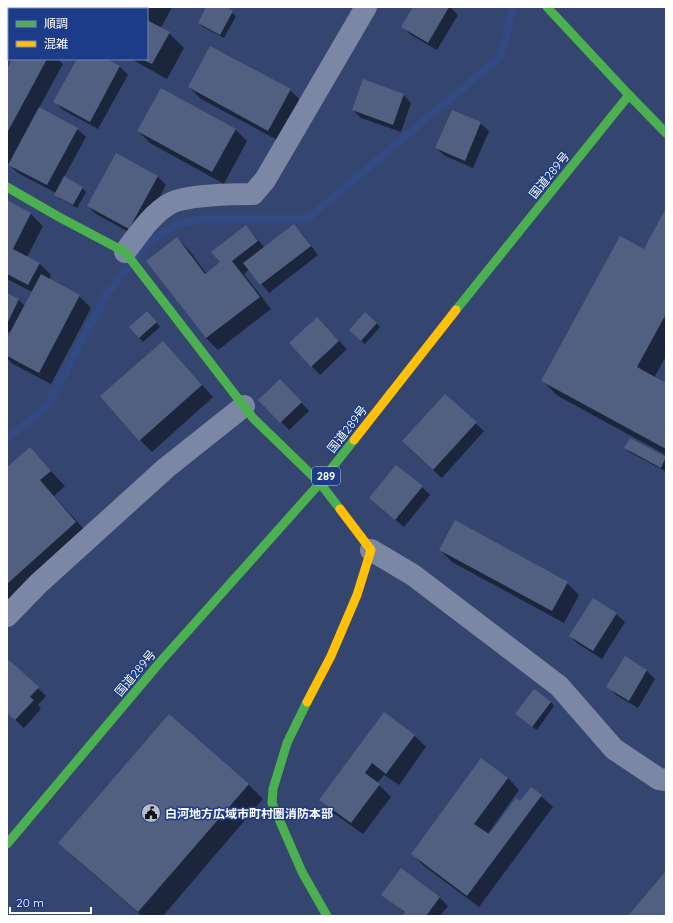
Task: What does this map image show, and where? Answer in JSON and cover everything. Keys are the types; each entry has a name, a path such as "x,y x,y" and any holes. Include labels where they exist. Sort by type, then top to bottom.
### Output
{"main road":[{"path":"547,7 629,95 665,128"},
{"name":"国道289号","path":"7,844 161,661 320,483 442,327 629,95"},
{"path":"7,187 125,252 253,418 320,483 371,550 357,595 331,656 287,743 273,789 272,804 302,872 327,916"}],"street":[{"path":"125,252 154,216 171,203 186,198 253,194 265,180 366,7"},
{"path":"7,616 38,584 166,468 244,406"},
{"path":"371,550 413,575 559,686 614,749 659,779 666,780"}],"building":[{"path":"46,7 149,7 148,9"},
{"path":"206,7 226,7 233,11 220,35 198,23"},
{"path":"413,7 449,7 428,43 401,27"},
{"path":"148,21 170,32 152,64 144,60 148,60"},
{"path":"210,46 291,89 268,131 188,87"},
{"path":"12,60 46,60 7,133 7,69"},
{"path":"76,60 109,60 120,66 90,122 53,102"},
{"path":"363,79 404,94 393,125 352,110"},
{"path":"161,88 236,129 212,172 137,131"},
{"path":"39,107 78,128 47,185 8,165"},
{"path":"452,110 481,122 465,161 435,148"},
{"path":"116,153 158,176 129,229 87,206"},
{"path":"64,176 83,187 73,205 54,195"},
{"path":"7,200 31,213 13,249 40,263 28,285 7,274"},
{"path":"666,208 666,314 637,367 666,383 666,449 541,381 620,236 644,249"},
{"path":"294,224 311,246 260,285 243,263"},
{"path":"246,225 258,241 232,261 260,297 206,338 146,261 177,237 205,274 220,262 211,252"},
{"path":"41,274 80,295 39,373 7,356 7,338"},
{"path":"7,293 19,299 7,324"},
{"path":"147,311 157,322 139,338 129,327"},
{"path":"365,312 377,323 361,341 349,330"},
{"path":"317,317 339,341 311,367 289,343"},
{"path":"163,341 202,385 139,441 100,396"},
{"path":"280,379 302,402 280,423 258,400"},
{"path":"445,394 477,422 433,470 402,441"},
{"path":"630,438 666,457 661,468 624,448"},
{"path":"30,447 51,471 40,480 76,522 7,584 7,467"},
{"path":"396,465 423,486 395,520 369,498"},
{"path":"455,520 568,582 552,611 439,550"},
{"path":"593,598 617,613 593,651 569,636"},
{"path":"625,656 647,670 629,701 606,687"},
{"path":"9,660 39,687 30,697 34,700 15,720 7,713 7,663"},
{"path":"534,689 551,702 532,727 515,714"},
{"path":"384,712 415,735 386,774 372,763 365,773 380,784 351,823 319,800"},
{"path":"169,714 249,784 138,912 58,843"},
{"path":"481,758 508,778 474,824 489,834 516,798 520,801 531,787 542,795 467,896 411,854"},
{"path":"401,868 440,897 426,916 402,916 405,912 381,895"},
{"path":"666,871 666,916 628,916"}],"waterway":[{"path":"7,437 22,427 47,406 106,295 145,245 177,224 202,219 307,219 501,56 513,7"}],"traffic: fast":[{"path":"547,7 629,95"},
{"path":"456,310 629,95 666,133"},
{"path":"7,187 125,252 253,418 320,483 340,509"},
{"path":"7,844 161,661 320,483 354,440"},
{"path":"307,702 287,743 273,789 272,803 302,872 327,916"}],"traffic: slow":[{"path":"354,440 456,310"},
{"path":"307,702 331,656 357,595 371,550 340,509"}],"place":[{"name":"白河地方広域市町村圏消防本部","path":"151,813"}]}
